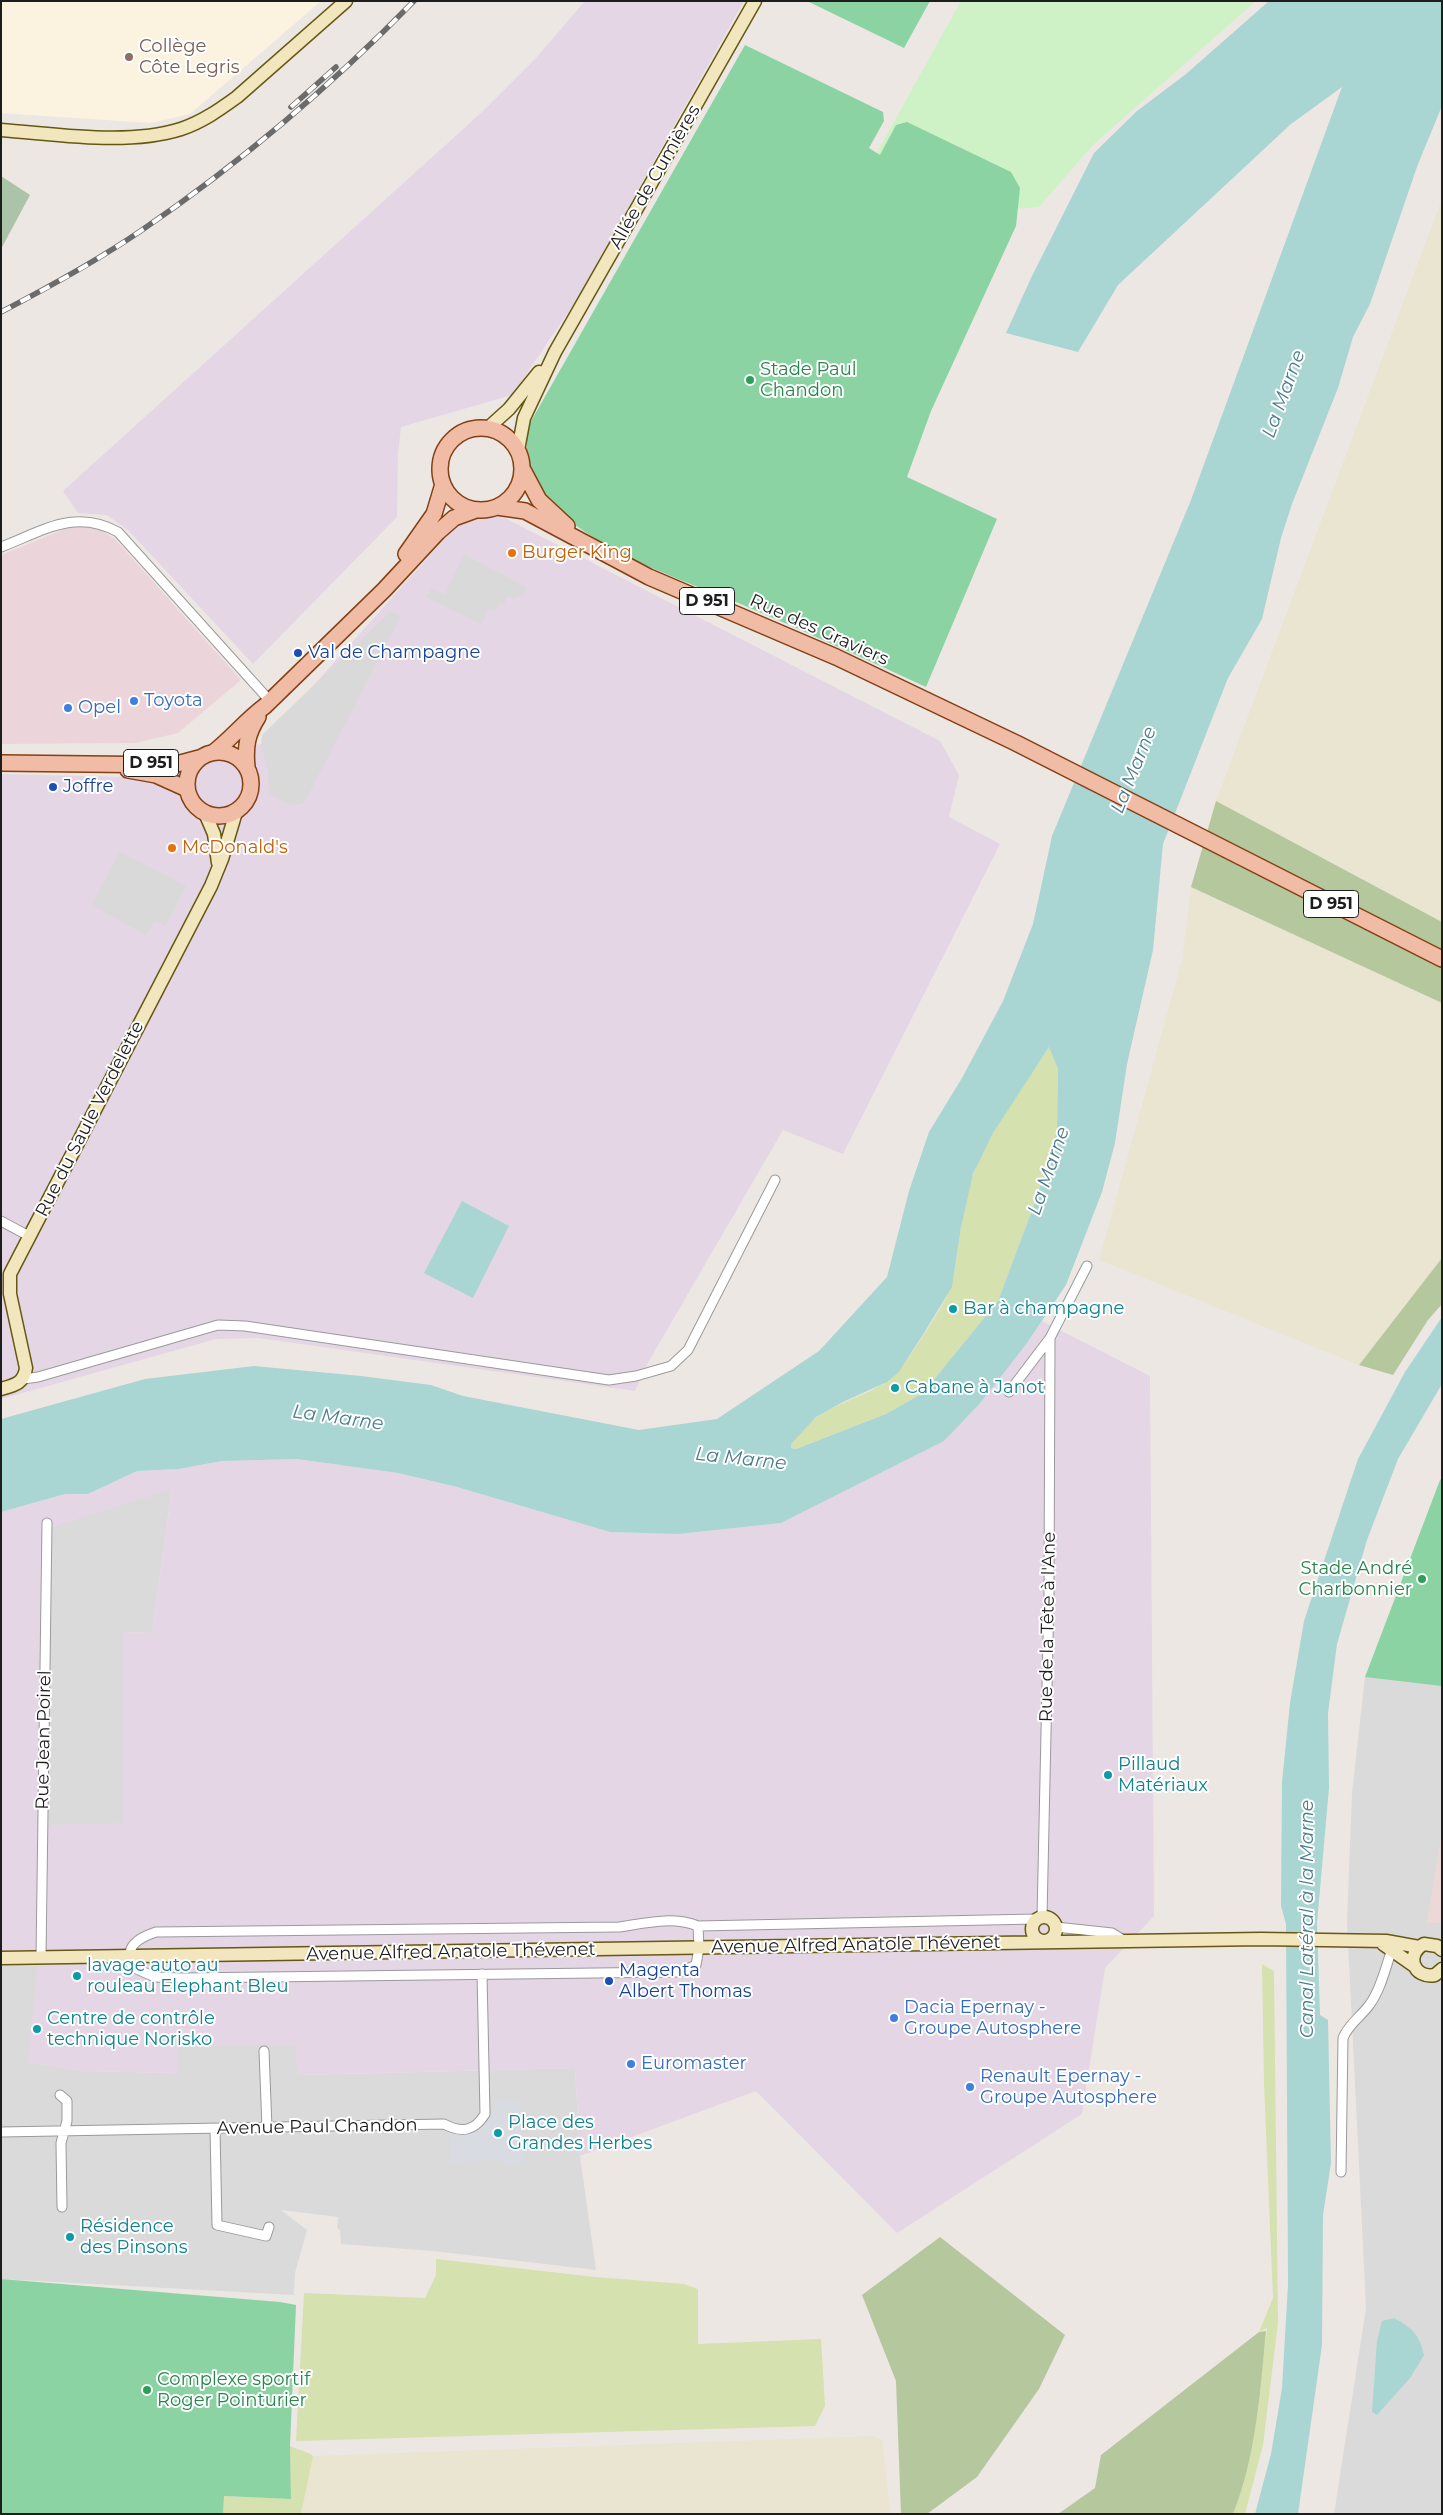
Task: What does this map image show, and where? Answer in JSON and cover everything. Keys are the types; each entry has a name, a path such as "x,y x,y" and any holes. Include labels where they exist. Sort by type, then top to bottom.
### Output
{"main road":[{"path":"1,130 114,137 148,136 182,128 219,110 237,97 346,1"},
{"name":"Allée de Cumières","path":"518,450 524,418 555,352 755,1"},
{"name":"Allée de Cumières","path":"488,428 509,410 555,352"},
{"path":"267,703 248,736 245,749 246,767 251,784 246,802 236,812 220,816 205,813 197,807 187,789 189,772 200,758 214,752 230,739 248,718 267,703 384,590 438,532 454,518 476,510 497,507 507,501 515,492 523,470 518,450 505,435 488,428 473,428 460,433 449,443 442,455 440,470 443,484 456,501 476,510"},
{"name":"Rue des Graviers","path":"523,470 539,500 580,540"},
{"path":"358,614 424,530 434,514 443,484"},
{"name":"Rue des Graviers","path":"497,507 525,511 563,533 580,540 649,577 836,657 1016,743 1442,959"},
{"path":"214,752 233,754 246,767"},
{"name":"D 951","path":"1,763 102,765 133,763 173,765 200,758"},
{"name":"D 951","path":"102,765 156,775 187,789"},
{"name":"Rue du Saule Verdelette","path":"23,1379 26,1362 9,1284 10,1274 218,869 236,812"},
{"path":"205,813 214,834 218,869"},
{"path":"1,1389 14,1386 23,1379"},
{"path":"1039,1918 1051,1920 1056,1928 1053,1938 1045,1942 1037,1940 1032,1935 1032,1924 1039,1918"},
{"path":"1011,1942 1032,1935"},
{"name":"Avenue Alfred Anatole Thévenet","path":"1,1958 1261,1939 1368,1940 1419,1947 1431,1943 1440,1946"},
{"path":"1368,1940 1392,1949 1413,1964 1417,1970 1442,1981"},
{"path":"1413,1964 1414,1952 1419,1947"},
{"path":"1429,1976 1435,1975 1442,1969"}],"street":[{"path":"1,547 79,520 103,524 118,532 267,703"},
{"path":"23,1379 38,1377 218,1325 245,1326 609,1380 636,1376 671,1366 688,1350 775,1180"},
{"path":"1,1221 29,1236"},
{"path":"1009,1392 1050,1338 1087,1266"},
{"name":"Rue de la Tête à l'Ane","path":"1039,1918 1049,1594 1050,1338"},
{"name":"Rue Jean Poirel","path":"41,1957 47,1523"},
{"path":"698,1926 699,1948 696,1965 680,1972 156,1977 132,1967 128,1957 132,1946 140,1937 156,1932 619,1927 658,1921 684,1921 698,1926 1039,1918"},
{"path":"1056,1928 1112,1933 1125,1941"},
{"path":"1341,2172 1343,2038 1347,2027 1369,2006 1392,1949"},
{"name":"Avenue Paul Chandon","path":"1,2132 444,2124 461,2131 475,2127 485,2114 482,1974"},
{"path":"264,2051 267,2128"},
{"path":"60,2095 67,2100 67,2121 63,2132 62,2207"},
{"path":"215,2129 217,2225 266,2236 269,2227"}],"shaded area":[{"name":"Collège Côte Legris","path":"1,1 321,1 190,114 151,123 1,113"},
{"path":"585,1 744,1 575,302 512,395 401,427 398,454 397,517 253,664 128,530 107,515 78,513 63,491 482,112 535,59"},
{"path":"1442,199 1442,922 1216,801"},
{"path":"497,514 940,741 959,775 949,817 1000,844 843,1154 783,1130 649,1361 635,1391 258,1338 216,1339 1,1399 1,774 124,777 261,744 457,525"},
{"path":"72,526 96,527 115,539 241,680 178,733 135,743 1,744 1,555"},
{"path":"464,555 527,587 524,594 513,599 507,596 504,604 500,603 496,611 489,609 481,624 426,597 431,589 445,594"},
{"path":"391,611 401,616 305,801 301,804 291,805 269,794 268,770 261,746 262,735"},
{"path":"120,852 186,886 166,926 154,921 146,935 92,905"},
{"path":"1191,887 1442,1003 1442,1258 1359,1365 1099,1260 1182,960"},
{"path":"1042,1321 1150,1376 1154,1916 1105,1968 1082,2114 897,2233 756,2091 580,2156 575,2068 297,2075 296,2046 178,2046 178,2073 83,2071 28,2062 37,1967 47,1954 48,1825 123,1823 123,1632 152,1633 172,1489 41,1530 37,1950 1,1951 1,1512 65,1494 88,1494 137,1471 178,1469 222,1461 297,1459 398,1473 457,1487 610,1532 678,1534 781,1523 944,1441 1027,1343"},
{"path":"1442,1478 1442,2514 1334,2514 1366,2308 1347,1922 1352,1793 1365,1677"},
{"path":"172,1488 152,1633 123,1632 123,1824 48,1826 47,1954 28,2062 83,2071 177,2073 178,2046 297,2046 298,2075 575,2068 580,2156 596,2270 433,2251 341,2244 340,2230 337,2228 338,2217 281,2210 307,2230 295,2273 294,2295 1,2279 1,1951 37,1950 41,1530"},
{"path":"1442,1830 1442,1923 1427,1923"},
{"name":"Place des Grandes Herbes","path":"495,2102 521,2102 523,2163 507,2164 497,2159 450,2163 450,2132 460,2136 478,2132 491,2118"},
{"path":"875,2436 882,2440 891,2514 301,2514 313,2456"}],"green space":[{"path":"807,1 930,1 904,48"},
{"path":"961,1 1256,1 1093,145 1039,207 1003,210 875,156"},
{"name":"Stade Paul Chandon","path":"745,45 883,112 884,121 869,148 880,155 896,125 907,122 1011,172 1020,188 1016,226 931,411 907,477 997,519 926,687 736,602 624,555 583,530 554,507 538,486 528,462 526,449 530,423"},
{"path":"1,176 30,195 1,249"},
{"path":"1216,801 1442,922 1442,1003 1191,887"},
{"path":"1049,1047 1058,1069 1057,1130 1037,1197 998,1301 923,1393 886,1414 796,1449 791,1448 791,1444 806,1426 817,1417 873,1390 892,1378 899,1371 928,1328 944,1302 952,1284 969,1186 981,1156 1008,1108"},
{"path":"1442,1258 1442,1304 1428,1320 1393,1375 1359,1365"},
{"name":"Stade André Charbonnier","path":"1442,1478 1442,1686 1365,1677 1440,1480"},
{"path":"1262,1964 1274,1971 1278,2323 1263,2445 1245,2514 1233,2514 1255,2428 1267,2328 1259,2332 1273,2298 1264,2084"},
{"path":"940,2237 1065,2335 1039,2389 977,2477 927,2514 901,2514 896,2381 862,2295"},
{"path":"436,2259 595,2277 684,2284 698,2289 698,2344 821,2339 825,2406 815,2426 296,2441 304,2293 425,2298 436,2275"},
{"name":"Complexe sportif Roger Pointurier","path":"1,2279 280,2302 296,2305 290,2446 291,2499 224,2496 223,2514 1,2514"},
{"path":"1266,2331 1252,2447 1241,2492 1233,2514 1058,2514 1095,2488 1101,2455 1259,2332"},
{"path":"290,2446 313,2456 301,2514 223,2514 224,2496 291,2499"}],"water":[{"name":"La Marne","path":"1269,1 1442,1 1442,106 1418,164 1370,304 1353,337 1338,388 1292,504 1281,538 1262,619 1228,678 1163,844 1153,950 1127,1064 1115,1143 1102,1192 1066,1285 1027,1343 981,1402 944,1441 781,1523 678,1534 610,1532 457,1487 398,1473 297,1459 222,1461 178,1469 137,1471 88,1494 65,1494 1,1512 1,1419 145,1379 254,1366 431,1385 463,1396 639,1430 717,1419 819,1351 887,1277 909,1191 929,1132 962,1078 1003,1001 1033,924 1052,836 1191,500 1342,87 1291,124 1118,285 1078,352 1006,333 1032,276 1094,153 1137,111 1186,74","holes":["1049,1047 1058,1069 1057,1130 1037,1197 998,1301 923,1393 886,1414 796,1449 791,1448 791,1444 816,1417 843,1402 887,1382 898,1373 952,1287 961,1227 973,1174 993,1133"]},
{"path":"462,1201 509,1226 473,1298 424,1273"},
{"name":"Canal Latéral à la Marne","path":"1442,1317 1442,1384 1398,1459 1367,1540 1337,1644 1328,1713 1329,1788 1317,1923 1320,2015 1328,2020 1331,2163 1323,2215 1322,2345 1298,2514 1255,2514 1271,2454 1282,2388 1288,2285 1286,1924 1281,1906 1282,1782 1290,1703 1304,1621 1358,1459 1405,1372"},
{"path":"1394,2318 1414,2332 1420,2342 1424,2355 1410,2378 1377,2415 1372,2412 1377,2341 1382,2321"}],"railway":[{"path":"1,312 108,252 214,178 317,93 414,1"},
{"path":"291,107 336,67"}],"place":[{"name":"Collège Côte Legris","path":"129,57"},
{"name":"Stade Paul Chandon","path":"750,380"},
{"name":"Burger King","path":"512,553"},
{"name":"Val de Champagne","path":"298,653"},
{"name":"Toyota","path":"134,701"},
{"name":"Opel","path":"68,708"},
{"name":"Joffre","path":"53,787"},
{"name":"McDonald's","path":"172,848"},
{"name":"Bar à champagne","path":"953,1309"},
{"name":"Cabane à Janot","path":"895,1388"},
{"name":"Stade André Charbonnier","path":"1422,1579"},
{"name":"Pillaud Matériaux","path":"1108,1775"},
{"name":"lavage auto au rouleau Elephant Bleu","path":"77,1976"},
{"name":"Magenta Albert Thomas","path":"609,1981"},
{"name":"Dacia Epernay - Groupe Autosphere","path":"894,2018"},
{"name":"Centre de contrôle technique Norisko","path":"37,2029"},
{"name":"Euromaster","path":"631,2064"},
{"name":"Renault Epernay - Groupe Autosphere","path":"970,2087"},
{"name":"Place des Grandes Herbes","path":"498,2133"},
{"name":"Résidence des Pinsons","path":"70,2237"},
{"name":"Complexe sportif Roger Pointurier","path":"147,2390"}]}
